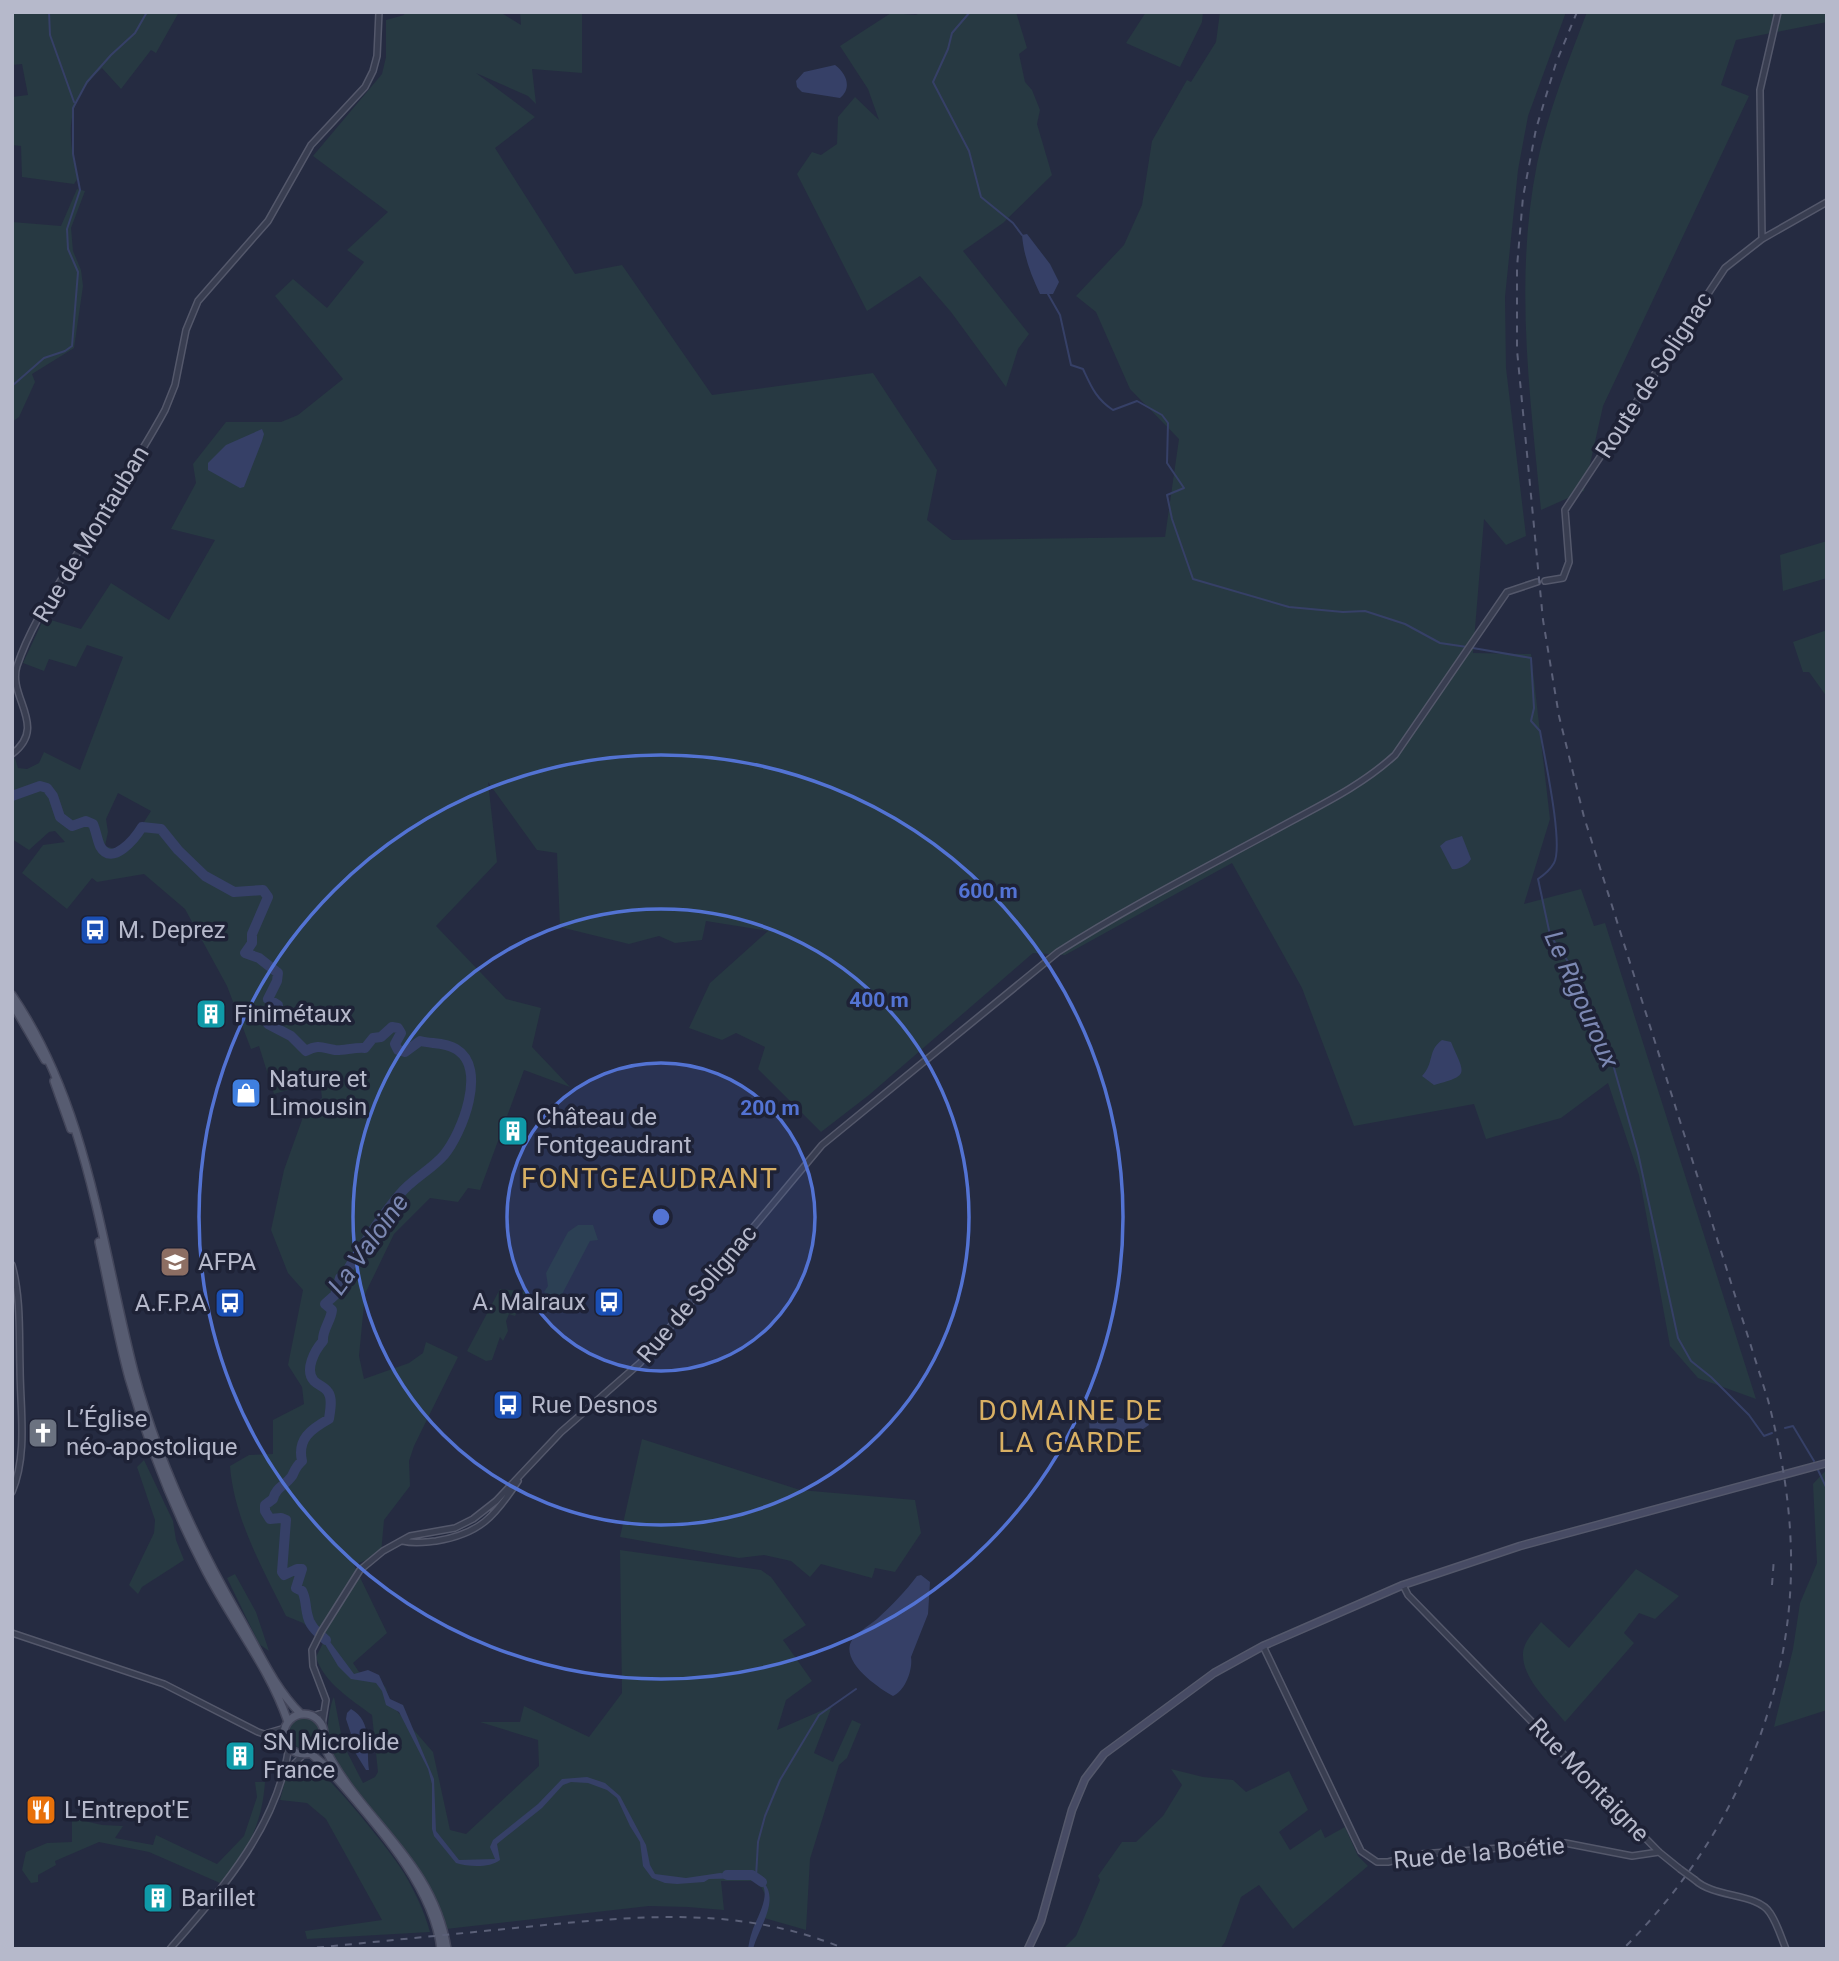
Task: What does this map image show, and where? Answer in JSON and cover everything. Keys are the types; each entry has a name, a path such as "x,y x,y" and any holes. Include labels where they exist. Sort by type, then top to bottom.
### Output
{"main road":[{"path":"12,995 42,1042 72,1115 134,1372 153,1434 180,1503 210,1567 285,1695 301,1714 314,1716 322,1725 322,1742 340,1773 418,1874 433,1902 447,1949"},
{"path":"12,1003 41,1052 69,1120 129,1375 148,1437 177,1511 205,1569 276,1692 286,1725 287,1744 318,1759 336,1777 414,1876 432,1915 441,1949"},
{"path":"1028,1949 1041,1922 1072,1810 1085,1779 1104,1755 1214,1673 1263,1646 1403,1585 1520,1546 1827,1463"},
{"path":"286,1725 301,1714"},
{"path":"307,1754 318,1748 322,1742"}],"street":[{"name":"Rue de Montauban","path":"12,754 22,746 27,734 28,720 16,686 15,672 26,642 165,410 175,385 181,349 192,311 209,286 268,221 311,145 365,88 373,71 379,12"},
{"path":"1762,239 1760,90 1777,12"},
{"name":"Route de Solignac","path":"1545,581 1563,578 1569,562 1565,510 1725,268 1762,239 1827,202"},
{"name":"Rue de Solignac","path":"324,1712 325,1693 313,1666 312,1650 316,1639 360,1570 383,1550 410,1536 455,1528 496,1501 561,1432 640,1363 822,1145 1058,952 1095,928 1352,789 1376,772 1395,755 1507,592 1537,582"},
{"path":"12,1265 18,1290 21,1438 19,1469 12,1492"},
{"name":"Rue de Solignac","path":"403,1541 413,1544 453,1538 480,1527 495,1515 525,1472"},
{"name":"Rue Montaigne","path":"1403,1585 1408,1595 1659,1852 1709,1890 1762,1904 1770,1911 1786,1949"},
{"path":"12,1633 164,1684 287,1744 284,1775 258,1838 170,1949"},
{"name":"Rue de la Boétie","path":"1263,1646 1361,1851 1377,1862 1421,1854 1565,1843 1632,1856 1659,1852"},
{"path":"314,1716 324,1712"},
{"path":"322,1725 324,1712"},
{"path":"262,1733 275,1732 286,1725"},
{"path":"284,1775 307,1754"}],"shaded area":[{"path":"12,12 179,12 156,53 151,50 121,89 102,68 81,93 72,118 72,146 78,178 74,184 22,177 21,146 12,145 12,97 28,95 22,64 12,65"},
{"path":"405,12 500,12 521,25 520,12 582,12 582,73 532,69 536,104 528,96 476,73 535,117 495,148 575,274 622,265 712,395 873,373 937,470 927,520 952,540 1165,537 1179,439 1130,389 1096,312 1076,296 1124,245 1142,205 1152,141 1187,80 1191,82 1216,42 1220,12 1566,12 1528,116 1518,170 1505,297 1506,368 1526,536 1506,545 1484,519 1473,653 1531,654 1550,819 1524,904 1581,889 1594,926 1605,923 1756,1399 1698,1378 1670,1346 1639,1175 1608,1083 1561,1118 1486,1139 1474,1104 1354,1126 1302,988 1232,863 1065,955 1033,953 869,1095 821,1132 758,1069 765,1047 736,1033 722,1040 689,1028 710,983 768,931 706,921 702,940 675,943 659,936 629,944 560,927 557,853 537,850 488,782 497,862 436,926 506,999 541,1008 532,1047 570,1087 524,1070 480,1190 468,1188 458,1202 430,1198 394,1234 365,1294 359,1356 364,1379 409,1363 423,1353 426,1342 458,1357 414,1446 409,1461 410,1486 384,1520 381,1554 354,1565 387,1633 353,1663 359,1672 380,1681 397,1711 433,1752 450,1830 466,1834 539,1766 538,1740 480,1722 520,1722 524,1706 589,1737 622,1693 620,1550 761,1570 771,1577 806,1625 783,1640 812,1681 786,1700 777,1730 832,1706 814,1753 833,1762 852,1720 861,1724 847,1758 839,1765 810,1859 806,1930 764,1918 767,1898 758,1881 721,1881 724,1910 649,1906 446,1929 431,1892 416,1865 355,1790 329,1749 328,1723 334,1697 343,1744 363,1783 375,1777 378,1772 372,1715 339,1690 325,1674 316,1657 324,1641 303,1623 286,1616 243,1524 230,1466 249,1455 273,1454 273,1420 304,1404 302,1387 288,1365 303,1290 288,1273 271,1230 284,1170 303,1117 322,1098 320,1081 274,1094 259,1046 251,1049 227,986 185,909 144,874 97,882 92,878 67,909 22,873 43,845 65,842 55,831 49,832 29,850 12,839 12,760 15,758 18,768 27,769 39,763 44,752 80,770 123,657 87,645 76,667 49,659 44,671 23,663 44,618 81,629 111,583 169,620 215,540 171,529 196,483 193,464 226,422 281,422 298,415 343,379 275,296 293,279 327,308 364,262 347,250 388,212 313,156 382,74 386,57 386,20 404,15","holes":["118,793 151,811 125,852 105,846 108,832 106,819"]},
{"path":"921,12 1016,12 1027,48 1019,54 1025,82 1032,90 1040,110 1037,124 1052,175 1003,223 963,251 1029,334 1018,349 1006,387 951,312 920,276 867,311 797,174 812,152 821,155 837,144 838,117 855,97 879,120 868,89 840,46 891,13 916,15"},
{"path":"1146,12 1203,12 1202,22 1180,67 1126,43"},
{"path":"1587,12 1827,12 1827,22 1736,40 1721,85 1749,96 1603,406 1584,491 1541,510 1526,337 1526,250 1537,164 1559,87"},
{"path":"77,189 85,191 71,228 73,251 81,270 83,286 74,348 32,374 35,382 19,417 12,422 12,222 61,226"},
{"path":"1827,541 1827,578 1783,591 1780,555"},
{"path":"1827,630 1827,697 1809,672 1803,672 1793,642"},
{"path":"578,1225 593,1225 598,1240 590,1241 559,1300 544,1292 548,1286 546,1273 568,1232"},
{"path":"500,1289 528,1292 515,1316 509,1314 506,1321 508,1331 503,1341 500,1337 492,1360 486,1361 467,1351"},
{"path":"642,1439 800,1490 915,1500 921,1533 895,1572 875,1568 872,1578 821,1564 810,1577 791,1561 764,1555 739,1558 620,1537"},
{"path":"144,1460 173,1521 176,1540 184,1560 142,1587 138,1594 129,1585 154,1533 155,1520 137,1467"},
{"path":"1827,1469 1827,1710 1774,1727 1793,1649 1800,1603 1817,1563 1813,1484"},
{"path":"1636,1569 1679,1596 1655,1619 1639,1613 1624,1633 1634,1643 1565,1722 1539,1692 1528,1674 1523,1656 1526,1642 1541,1622 1569,1648"},
{"path":"235,1574 256,1612 269,1651 259,1644 227,1578"},
{"path":"305,1717 316,1722 321,1733 316,1744 305,1749 294,1744 289,1733 294,1722"},
{"path":"304,1761 340,1792 397,1863 419,1901 430,1932 307,1939 305,1931 382,1920 326,1819 307,1803 280,1800 285,1781"},
{"path":"1171,1769 1203,1777 1233,1780 1246,1792 1289,1771 1308,1810 1279,1832 1290,1850 1321,1829 1325,1838 1345,1827 1358,1856 1368,1866 1293,1929 1259,1885 1241,1897 1220,1949 1063,1949 1076,1936 1100,1880 1098,1876 1122,1842 1136,1842 1163,1816 1182,1785"},
{"path":"255,1782 265,1782 257,1824 246,1848 220,1883 149,1852 99,1842 55,1861 56,1865 38,1875 38,1882 31,1883 22,1870 26,1852 47,1843 72,1842 72,1818 102,1825 123,1826 115,1838 153,1845 156,1835 217,1864 244,1836 257,1797"}],"water":[{"path":"835,65 843,73 847,86 840,98 802,92 797,87 796,81 804,72"},
{"path":"1027,234 1050,264 1059,282 1053,294 1040,294 1024,251 1022,235"},
{"path":"262,429 262,441 244,487 240,488 208,470 208,463 226,445"},
{"path":"1462,836 1471,859 1463,867 1452,869 1440,846"},
{"path":"1442,1040 1451,1042 1461,1072 1454,1079 1434,1085 1422,1076 1434,1048"},
{"path":"1109,1415 1124,1419 1142,1418 1147,1420 1149,1425 1121,1437 1090,1439 1089,1420"},
{"path":"921,1575 930,1582 928,1614 911,1657 907,1680 893,1696 862,1673 855,1665 849,1648 854,1637 877,1619 917,1576"},
{"path":"325,1635 354,1674 368,1670 379,1675 390,1699 403,1705 434,1779 436,1831 459,1860 495,1859 490,1847 493,1840 538,1804 562,1779 587,1777 605,1783 620,1796 646,1845 650,1865 655,1874 686,1878 720,1873 758,1877 769,1893 769,1902 768,1912 753,1949 748,1949 765,1894 759,1881 750,1878 709,1879 704,1882 677,1884 652,1878 643,1866 640,1842 617,1798 607,1790 588,1783 571,1782 563,1785 542,1808 497,1844 500,1860 496,1863 479,1866 456,1863 434,1836 432,1784 428,1769 399,1712 386,1705 382,1691 376,1683 351,1679 338,1666 322,1639"},
{"path":"351,1709 358,1714 366,1728 369,1770 366,1770 353,1749 346,1719"}],"waterway":[{"path":"49,12 50,35 74,102"},
{"path":"12,386 44,358 72,346 78,272 68,249 67,229 80,190 73,154 73,108 87,82 135,33 147,12"},
{"name":"Le Rigouroux","path":"970,12 952,33 933,82 969,151 981,197 1013,223 1022,235"},
{"name":"Le Rigouroux","path":"1048,294 1060,315 1071,365 1083,369 1102,401 1113,410 1137,401 1162,415 1168,423 1167,463 1184,488 1167,495 1172,519 1193,579 1289,607 1343,612 1365,611 1405,624 1440,643 1467,647"},
{"name":"Le Rigouroux","path":"1473,648 1531,658 1534,708 1531,721 1540,731 1557,838 1554,863 1538,879 1550,935 1571,966 1607,1043 1638,1153 1678,1338 1691,1361 1749,1415 1764,1436 1772,1433"},
{"name":"La Valoine","path":"12,796 40,786 47,788 53,796 60,817 72,826 86,821 93,824 100,846 111,854 123,848 142,827 161,829 205,876 234,892 263,890 268,897 252,934 252,943 245,953 259,958 278,973 268,999 278,1005 278,1011 265,1019 268,1024 291,1036 306,1051 317,1047 338,1050 365,1048 373,1038 381,1037 392,1027 398,1028 401,1033 395,1044 398,1050 405,1052 420,1041 447,1045 465,1058 470,1070 469,1101 451,1145 439,1160 392,1203 340,1278 335,1295 325,1304 332,1310 310,1371 314,1381 330,1395 329,1419 307,1436 302,1447 302,1461 273,1499 265,1505 270,1519 286,1520 282,1572 284,1575 302,1569 296,1588 302,1591 312,1625 326,1640"},
{"name":"Le Rigouroux","path":"1785,1428 1793,1426 1814,1461"},
{"name":"Le Rigouroux","path":"1818,1470 1827,1489"},
{"path":"756,1877 758,1842 780,1780 819,1715 856,1689"},
{"name":"La Valoine","path":"727,1875 752,1875 762,1882"}],"railway":[{"path":"1577,12 1556,63 1536,129 1523,197 1517,267 1517,350 1543,620 1559,716 1584,817 1768,1400 1784,1476 1791,1553 1789,1608 1781,1663 1767,1716 1748,1768 1723,1817 1694,1864 1660,1908 1623,1949"},
{"path":"1772,1585 1774,1558"},
{"path":"303,1949 599,1920 682,1917 764,1925 804,1934 845,1949"}],"place":[{"name":"M. Deprez","path":"95,930"},
{"name":"Finimétaux","path":"211,1014"},
{"name":"Nature et Limousin","path":"246,1093"},
{"name":"Château de Fontgeaudrant","path":"513,1131"},
{"name":"AFPA","path":"175,1262"},
{"name":"A. Malraux","path":"609,1302"},
{"name":"A.F.P.A","path":"230,1303"},
{"name":"Rue Desnos","path":"508,1405"},
{"name":"L’Église néo-apostolique","path":"43,1433"},
{"name":"SN Microlide France","path":"240,1756"},
{"name":"L'Entrepot'E","path":"41,1810"},
{"name":"Barillet","path":"158,1898"}],"district":[{"name":"FONTGEAUDRANT","path":"650,1178"},
{"name":"DOMAINE DE LA GARDE","path":"1071,1426"}]}
